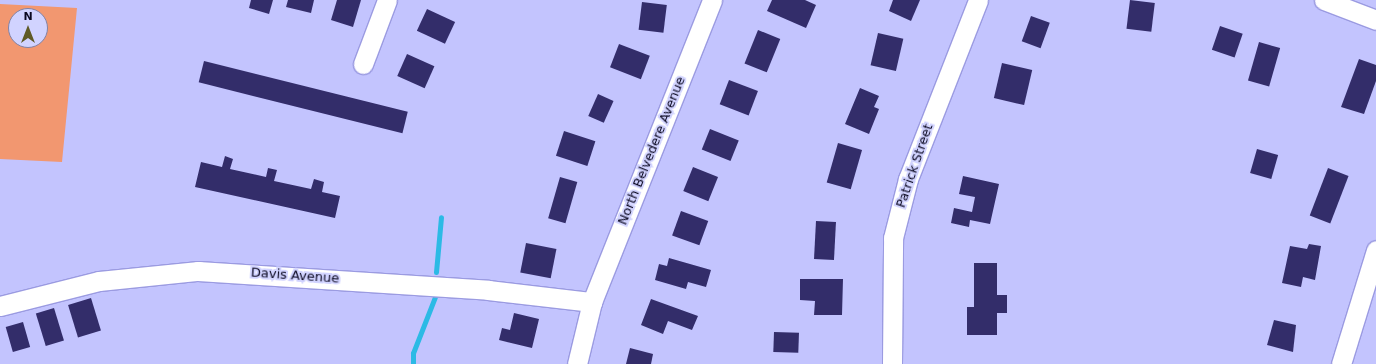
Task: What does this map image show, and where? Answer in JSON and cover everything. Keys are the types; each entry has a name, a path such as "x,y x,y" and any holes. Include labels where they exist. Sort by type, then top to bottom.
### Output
{"street":[{"path":"363,64 387,0"},
{"name":"North Belvedere Avenue","path":"577,364 592,302 712,0"},
{"name":"Patrick Street","path":"892,364 893,238 908,179 978,0"},
{"path":"1324,0 1376,20"},
{"path":"1341,364 1376,250"},
{"name":"Davis Avenue","path":"0,306 98,281 198,271 481,289 592,302"}],"shaded area":[{"path":"0,4 77,8 62,162 0,159"}],"building":[{"path":"251,0 273,0 269,14 249,8"},
{"path":"288,0 314,0 311,13 286,7"},
{"path":"337,0 361,0 353,27 331,20"},
{"path":"772,0 805,0 816,5 806,28 767,11"},
{"path":"893,0 920,0 911,21 889,11"},
{"path":"1130,0 1155,3 1151,32 1126,29"},
{"path":"642,2 667,5 663,33 639,30"},
{"path":"427,9 455,22 445,44 417,31"},
{"path":"1031,16 1050,23 1041,48 1022,41"},
{"path":"1220,26 1243,34 1235,57 1212,50"},
{"path":"758,30 780,39 767,72 745,63"},
{"path":"878,33 903,39 896,71 871,65"},
{"path":"1259,42 1280,48 1269,87 1248,80"},
{"path":"619,44 650,56 641,79 610,67"},
{"path":"407,54 434,66 425,88 397,76"},
{"path":"1359,59 1376,65 1376,81 1364,114 1341,107"},
{"path":"204,61 408,112 402,133 199,82"},
{"path":"1002,63 1032,70 1024,105 994,98"},
{"path":"729,80 758,91 749,115 720,104"},
{"path":"860,88 879,96 874,107 879,109 869,134 845,124"},
{"path":"598,94 614,101 604,123 588,116"},
{"path":"710,129 739,141 731,161 702,149"},
{"path":"564,131 595,141 587,166 556,156"},
{"path":"838,143 862,150 851,189 827,182"},
{"path":"1257,149 1278,155 1271,179 1250,173"},
{"path":"225,156 233,159 230,169 266,177 268,168 277,170 274,181 311,189 314,179 324,182 322,192 340,196 335,218 195,187 201,162 222,167"},
{"path":"693,167 718,177 708,201 683,191"},
{"path":"1328,168 1349,176 1330,223 1310,216"},
{"path":"963,176 999,184 990,224 970,220 969,227 951,223 954,208 972,212 975,197 959,194"},
{"path":"560,177 577,182 565,223 548,218"},
{"path":"681,211 708,221 699,245 672,235"},
{"path":"816,221 836,222 834,260 814,259"},
{"path":"526,243 556,249 551,278 520,272"},
{"path":"1309,244 1321,246 1315,280 1303,277 1301,287 1282,283 1290,246 1307,249"},
{"path":"669,258 711,270 706,287 688,282 686,289 655,280 659,264 667,266"},
{"path":"974,263 997,263 997,295 1007,295 1007,313 997,313 997,335 967,335 967,307 974,307"},
{"path":"800,279 843,279 842,315 814,315 815,301 800,300"},
{"path":"91,298 101,331 78,338 68,305"},
{"path":"651,299 698,316 692,330 668,321 663,334 641,325"},
{"path":"54,308 64,341 46,346 36,314"},
{"path":"514,313 539,319 532,348 499,340 502,328 510,330"},
{"path":"1274,320 1296,325 1293,352 1267,345"},
{"path":"23,322 30,347 13,352 6,327"},
{"path":"774,332 799,333 798,353 773,352"},
{"path":"630,348 653,354 651,364 626,364"}],"waterway":[{"path":"436,272 441,217"},
{"path":"413,364 413,353 435,297"}]}
